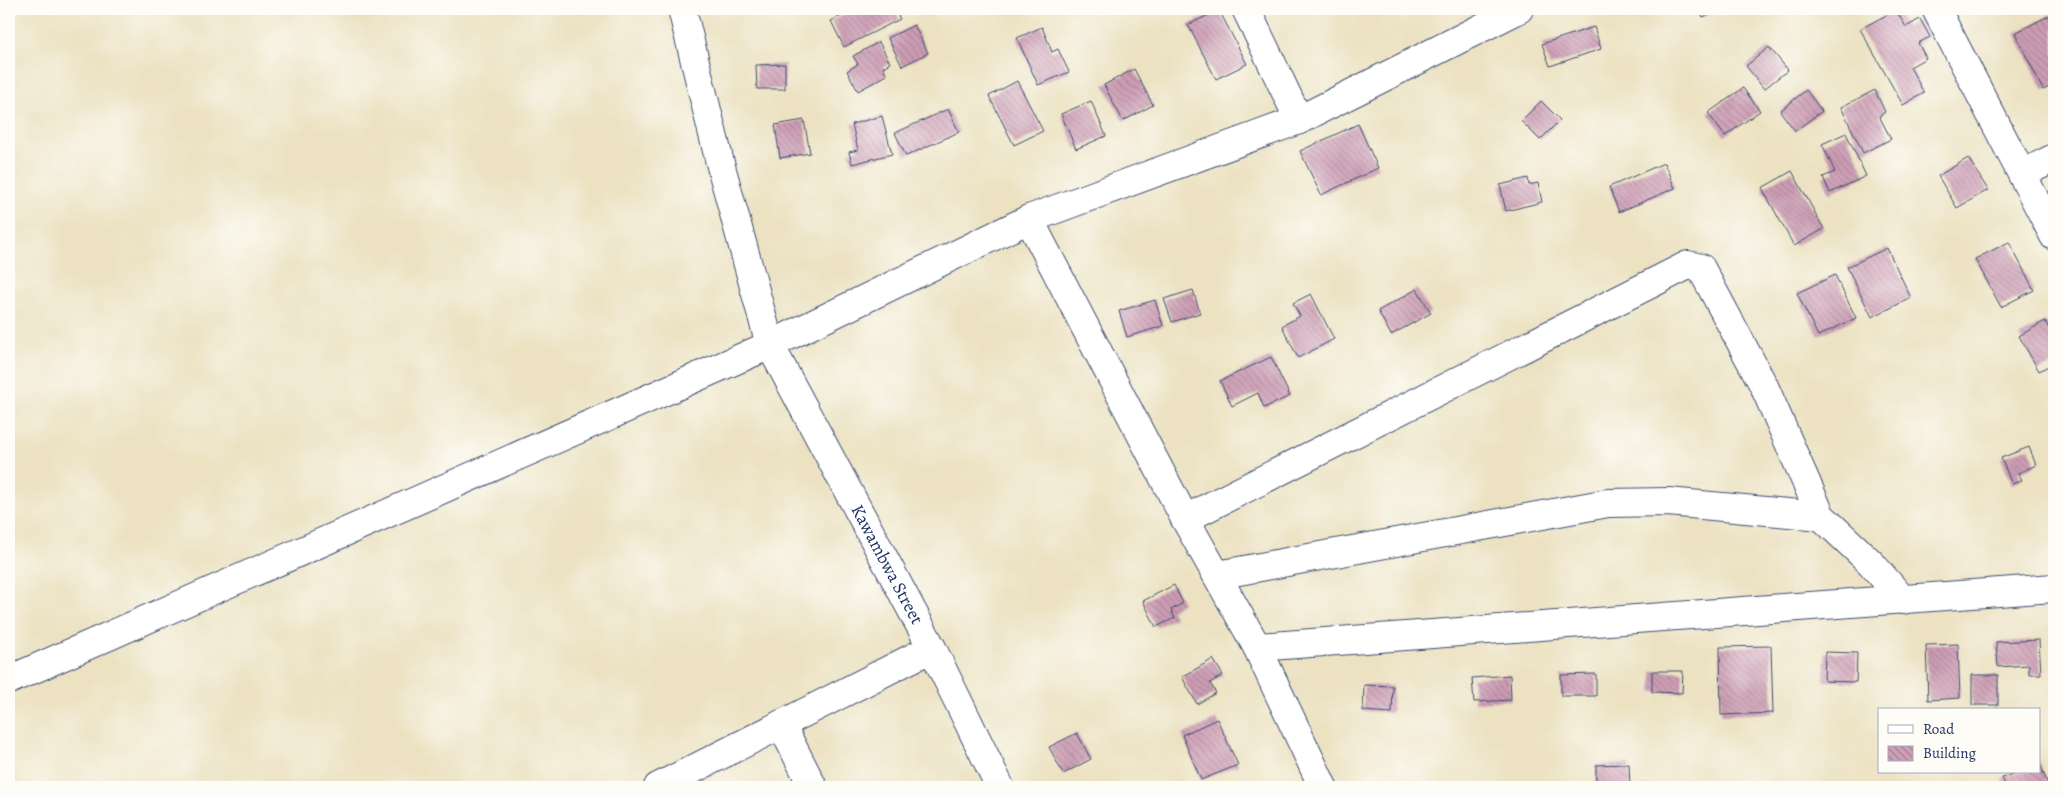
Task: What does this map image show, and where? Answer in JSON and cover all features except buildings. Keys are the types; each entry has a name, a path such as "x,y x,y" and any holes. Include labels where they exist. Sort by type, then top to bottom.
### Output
{"street":[{"name":"Kawambwa Street","path":"682,9 719,159 770,345 932,648 1000,787"},
{"path":"1246,9 1299,120"},
{"path":"9,680 770,345 1029,219 1299,120 1519,9"},
{"path":"1936,9 2054,236"},
{"path":"2022,174 2054,158"},
{"path":"1029,219 1185,519 1257,647 1323,787"},
{"path":"1185,519 1688,265 1701,268 1706,276 1764,386 1821,516 1872,563 1903,600"},
{"path":"1218,575 1608,503 1668,502 1821,516"},
{"path":"1257,647 2054,588"},
{"path":"658,787 932,648"},
{"path":"781,724 814,787"}]}
